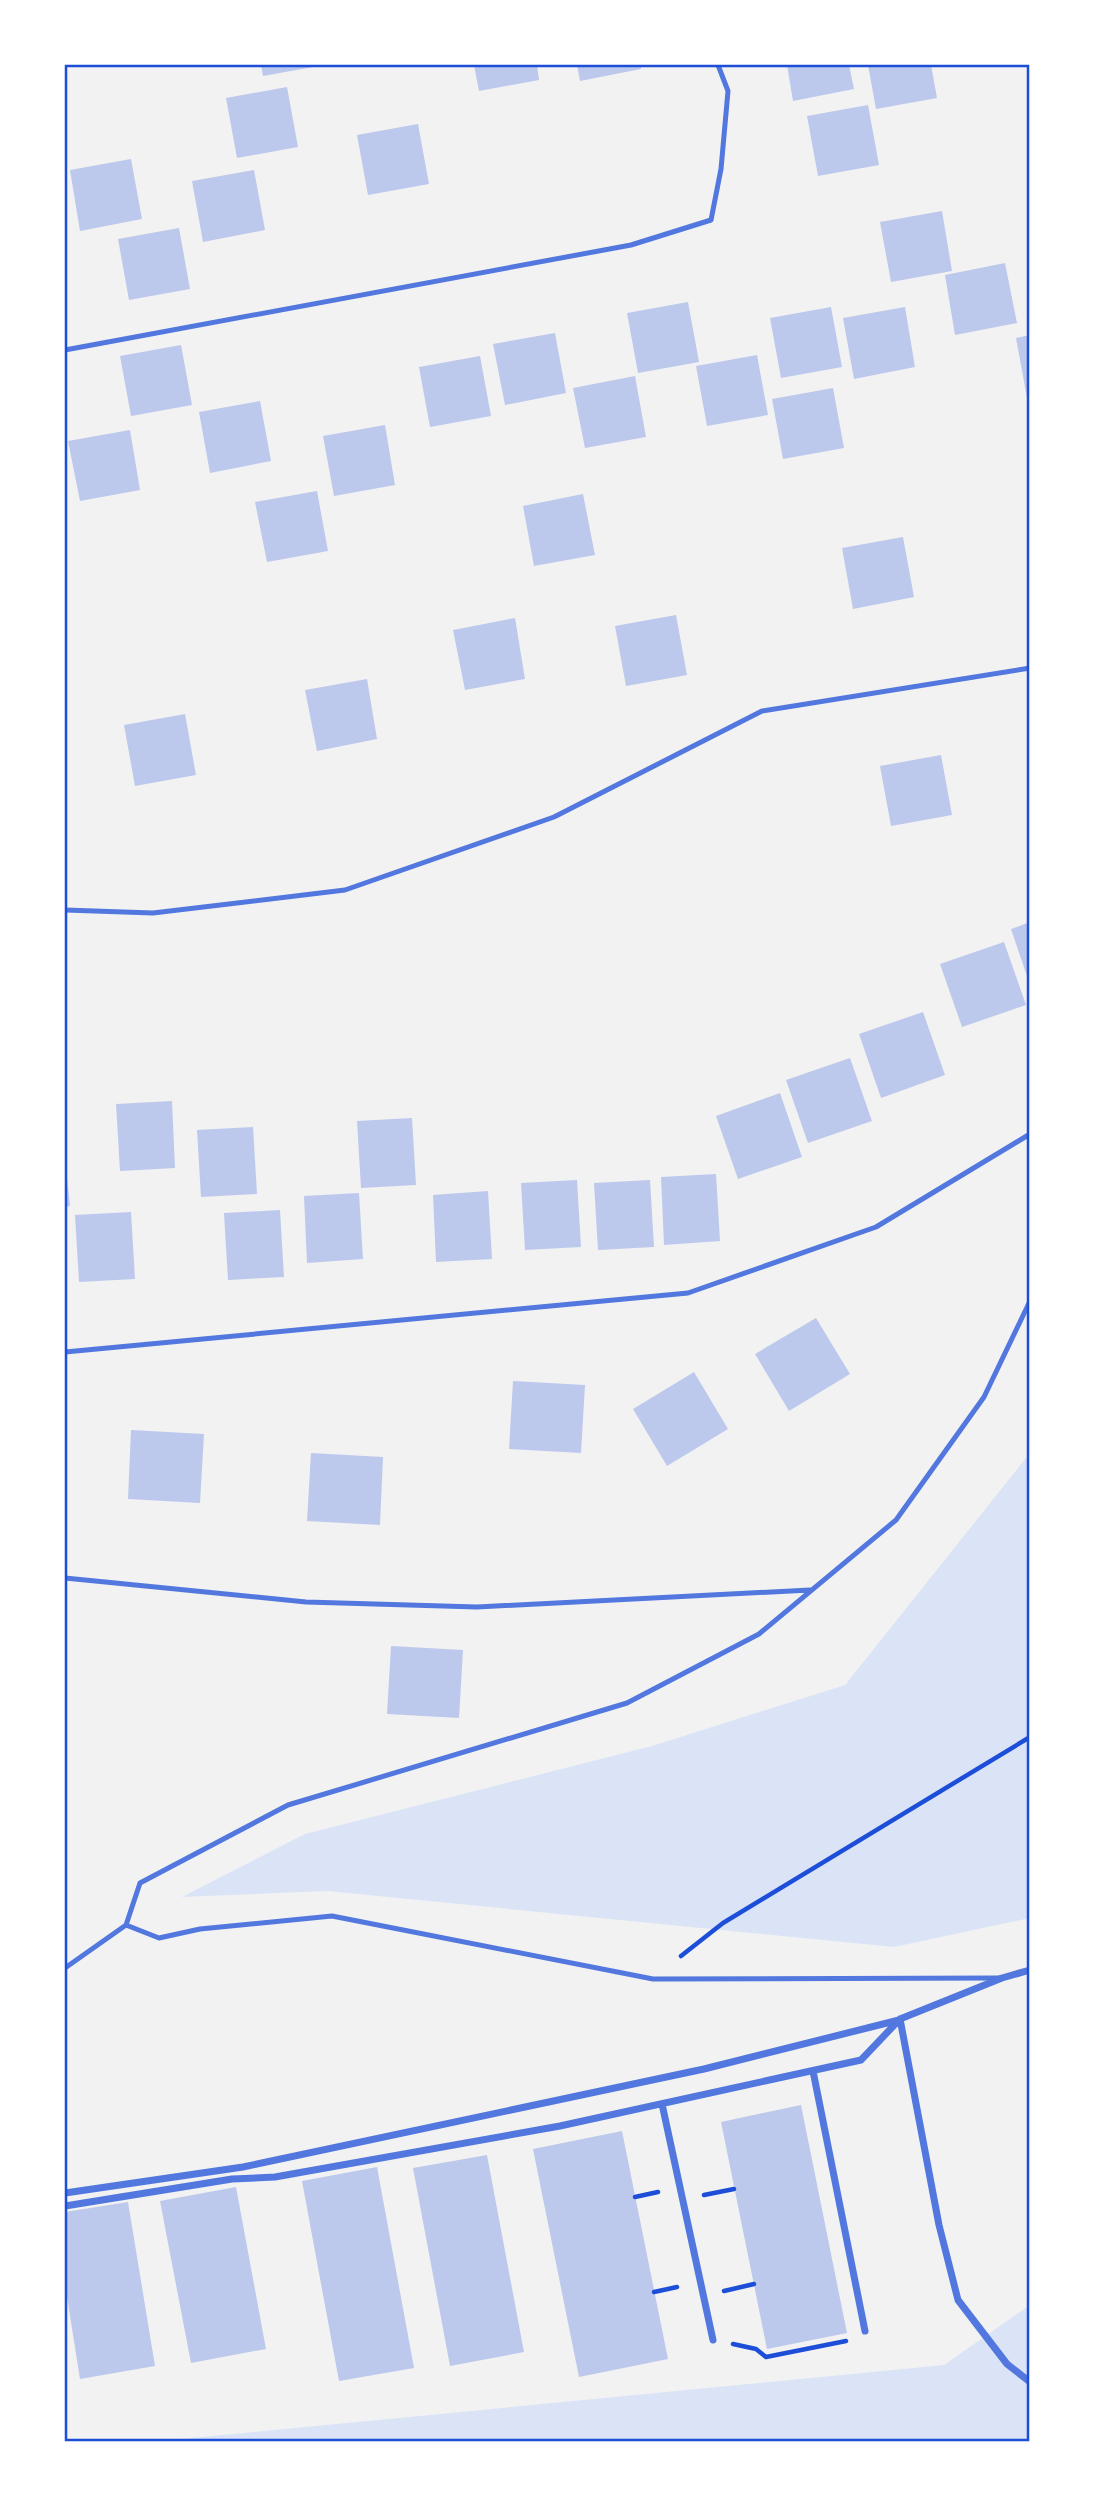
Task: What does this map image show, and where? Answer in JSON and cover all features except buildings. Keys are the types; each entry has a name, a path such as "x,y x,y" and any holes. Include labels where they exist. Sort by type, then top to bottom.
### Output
{"street":[{"path":"65,2193 256,2164 704,2069 900,2019 1002,1978 1030,1970"},
{"path":"65,2206 232,2179 275,2177 560,2126 813,2071 860,2060 900,2019"},
{"path":"900,2019 939,2225 958,2300 1007,2364 1030,2382"},
{"path":"813,2071 865,2330"},
{"path":"662,2104 713,2340"}],"lane":[{"path":"65,350 631,246 711,220 721,169 728,91 718,65"},
{"path":"65,910 153,913 345,890 554,817 762,711 1030,668"},
{"path":"65,1352 688,1293 876,1227 1030,1134"},
{"path":"65,1968 126,1925 139,1883 288,1805 627,1703 759,1634 896,1520 984,1397 1030,1301"},
{"path":"65,1578 306,1602 477,1607 810,1590"},
{"path":"126,1925 159,1938 200,1929 332,1916 653,1979 1002,1978"}],"path":[{"path":"653,1979 723,1923 1030,1737"},
{"path":"713,2340 756,2349 766,2357 853,2339 865,2330"}],"shaded area":[{"path":"1030,1453 1030,1918 894,1947 327,1891 182,1897 305,1834 652,1746 845,1685"},
{"path":"1030,2305 1030,2441 161,2441 944,2365"}]}
